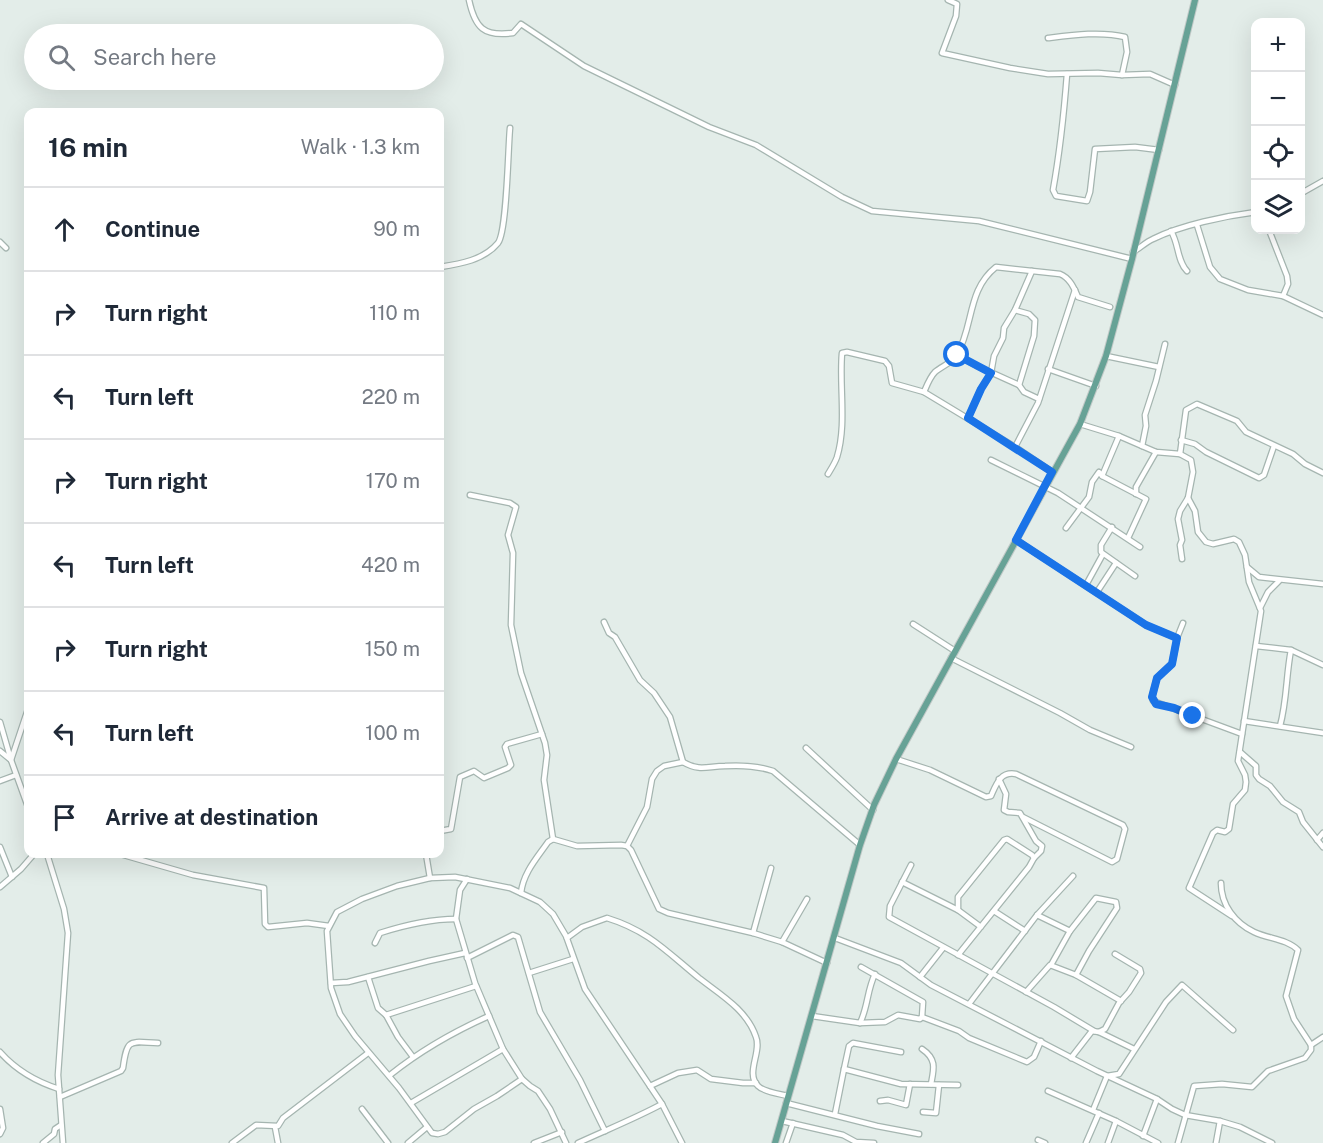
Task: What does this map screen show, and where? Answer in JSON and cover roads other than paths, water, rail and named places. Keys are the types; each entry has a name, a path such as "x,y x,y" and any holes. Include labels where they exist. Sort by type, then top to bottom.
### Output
{"main road":[{"path":"775,1143 860,845 873,810 896,759 1080,424 1096,386 1132,260 1195,0"}],"street":[{"path":"469,0 473,16 481,29 496,36 513,33 521,24 584,66 709,127 756,145 842,197 872,211 979,221 1132,260"},
{"path":"948,0 957,4 956,16 942,53 1048,74 1150,74 1175,85"},
{"path":"1048,38 1093,35 1125,37 1127,52 1122,75"},
{"path":"1067,74 1061,144 1053,190 1056,196 1087,201 1095,149 1135,147 1159,150"},
{"path":"444,266 465,263 489,252 500,240 510,128"},
{"path":"1305,191 1323,181"},
{"path":"1133,252 1171,231 1251,213"},
{"path":"1197,225 1210,267 1220,279 1248,290 1283,296 1323,315"},
{"path":"1171,231 1176,238 1182,266 1187,272"},
{"path":"1271,234 1287,276 1288,284 1283,296"},
{"path":"0,242 6,248"},
{"path":"924,392 936,371 950,363 957,355 970,322 975,292 993,269 999,267 1063,275 1081,299 1110,307"},
{"path":"968,418 991,373 994,356 1003,338 1004,328 1015,310 1032,271"},
{"path":"1015,447 1039,399 1074,290"},
{"path":"1015,310 1032,316 1035,326 1019,384"},
{"path":"1142,446 1146,426 1145,415 1165,344"},
{"path":"828,474 837,457 842,420 840,389 842,353 847,352 885,361 889,366 892,383 924,392 1052,472"},
{"path":"957,355 991,373 1019,384 1024,392 1039,399"},
{"path":"1106,356 1159,367"},
{"path":"1048,369 1096,386"},
{"path":"1180,454 1185,410 1197,404 1237,421 1246,432 1293,454 1305,464 1323,473"},
{"path":"1080,424 1119,436 1156,452 1180,454 1191,460 1193,466 1188,498 1178,519 1182,540 1180,545 1182,559"},
{"path":"1102,476 1119,436"},
{"path":"1181,440 1195,444 1206,452 1259,478 1264,475 1274,446"},
{"path":"1137,494 1135,492 1139,481 1156,452"},
{"path":"991,460 1082,508 1140,547"},
{"path":"1066,528 1089,497 1092,482 1099,472 1102,476 1144,497 1146,501 1128,538"},
{"path":"470,495 510,503 516,507 508,535 513,553 511,625 521,673 547,754 544,780 553,839"},
{"path":"1178,1143 1194,1086 1222,1084 1252,1088 1268,1071 1305,1058 1311,1050 1311,1045 1294,1018 1286,996 1299,950 1291,944 1253,932 1189,888 1213,833 1217,830 1225,832 1228,829 1233,804 1245,790 1245,775 1238,761 1260,608 1249,582 1245,555 1236,539 1213,544 1203,539 1196,526 1195,511 1188,498"},
{"path":"1112,527 1100,549 1103,554 1135,576"},
{"path":"1016,540 1146,625 1177,638"},
{"path":"1086,585 1103,554"},
{"path":"1097,592 1116,563"},
{"path":"1247,567 1259,577 1279,581 1323,584"},
{"path":"1260,608 1268,592 1279,581"},
{"path":"604,622 640,680 654,693 670,717 683,762"},
{"path":"1183,623 1177,638 1172,664 1157,678 1153,701 1242,734"},
{"path":"913,624 955,651"},
{"path":"1256,646 1291,650 1323,665"},
{"path":"1280,726 1291,650"},
{"path":"951,658 1090,730 1131,747"},
{"path":"11,760 24,721"},
{"path":"1244,721 1323,733"},
{"path":"0,722 24,796"},
{"path":"444,830 451,829 460,777 474,771 484,778 508,768 511,765 505,747 507,744 542,734"},
{"path":"806,748 873,810"},
{"path":"0,751 11,760"},
{"path":"1240,752 1256,766 1256,775 1261,782 1270,786 1283,802 1299,812 1303,822 1323,847"},
{"path":"896,759 930,770 986,797 991,796 999,779 1009,773 1016,774 1123,825 1125,829 1117,860 1112,862 1023,817 1020,813 1004,810 1006,794 999,779"},
{"path":"627,846 647,807 651,779 664,766 683,762 704,770 726,766 759,766 773,771 860,845"},
{"path":"0,781 16,775"},
{"path":"958,955 1042,848 1023,817"},
{"path":"1317,840 1323,833"},
{"path":"520,893 528,870 548,842 553,839 578,846 627,846 659,909 782,942 827,963"},
{"path":"950,906 1005,839 1034,858"},
{"path":"0,847 12,877"},
{"path":"0,886 30,858"},
{"path":"48,858 64,909 68,933 59,1051 63,1143"},
{"path":"134,858 193,875 264,888 265,924 268,927 308,923 329,927"},
{"path":"427,858 430,878"},
{"path":"911,864 890,906 890,917 943,948 1134,1049"},
{"path":"753,933 771,868"},
{"path":"969,1004 1038,915 1073,876"},
{"path":"455,877 460,890"},
{"path":"522,1078 441,1133 435,1134 427,1127 390,1076 368,1053 340,1014 335,1002 327,942 329,927 338,912 348,905 397,886 430,878 455,877 510,888 547,907 559,922 567,938 582,983 599,1013 662,1104 680,1142"},
{"path":"467,879 460,890 456,919 476,986 503,1049 522,1078 538,1091 550,1109 566,1143"},
{"path":"902,882 958,910 981,927"},
{"path":"1221,884 1221,891 1232,916"},
{"path":"957,897 958,910"},
{"path":"1052,965 1070,931 1096,898 1108,899 1117,904 1076,975"},
{"path":"782,942 807,899"},
{"path":"994,911 1025,931"},
{"path":"1038,915 1070,931"},
{"path":"567,938 582,927 607,918 641,932 665,948 743,1014 758,1040 753,1071 756,1083 762,1089 835,1114 877,1126 919,1134"},
{"path":"375,943 380,933 400,927 456,919"},
{"path":"331,982 348,982 429,960 466,956 515,936 520,941 540,1012 580,1080 605,1131"},
{"path":"835,938 901,963 931,985 1185,1115 1240,1127 1272,1143"},
{"path":"920,977 943,948"},
{"path":"1071,1058 1092,1031 1105,1029 1141,971 1114,954"},
{"path":"529,973 573,959"},
{"path":"1026,992 1048,965 1052,965 1076,975 1121,1001"},
{"path":"861,967 923,1002 922,1017"},
{"path":"860,1023 866,1008 868,988 875,974"},
{"path":"368,978 378,1008 386,1015 398,1037 413,1056"},
{"path":"1107,1076 1119,1074 1166,1002 1182,985 1233,1030"},
{"path":"386,1015 476,986"},
{"path":"812,1016 860,1023 885,1022 898,1015 920,1019 922,1017 959,1031 969,1038 1023,1061 1030,1060 1041,1041"},
{"path":"390,1076 413,1056 463,1027 489,1016"},
{"path":"1311,1045 1323,1037"},
{"path":"60,1097 121,1071 126,1049 130,1044 140,1041 158,1043"},
{"path":"835,1114 849,1046 853,1043 901,1052"},
{"path":"411,1103 503,1049"},
{"path":"922,1049 933,1060 931,1084"},
{"path":"0,1052 16,1067 45,1085 59,1089"},
{"path":"232,1143 256,1125 275,1127 280,1125 283,1118 368,1053"},
{"path":"844,1069 901,1084 958,1085"},
{"path":"650,1086 678,1073 696,1070 711,1079 756,1083"},
{"path":"1092,1110 1107,1076"},
{"path":"880,1101 891,1100 906,1105 910,1084"},
{"path":"923,1112 936,1113 939,1085"},
{"path":"1048,1091 1100,1113 1149,1141 1158,1143"},
{"path":"1143,1136 1157,1099"},
{"path":"578,1143 619,1123 634,1119 662,1104"},
{"path":"0,1109 3,1128 0,1134"},
{"path":"362,1109 388,1143"},
{"path":"1086,1143 1100,1113"},
{"path":"782,1121 843,1135 856,1142 874,1143"},
{"path":"1108,1143 1116,1121"},
{"path":"1216,1143 1220,1121"},
{"path":"786,1143 793,1123"},
{"path":"46,1141 61,1125"},
{"path":"275,1127 278,1143"},
{"path":"408,1143 427,1127"},
{"path":"534,1143 562,1132"},
{"path":"46,1141 62,1137"},
{"path":"1038,1140 1045,1143"}]}
